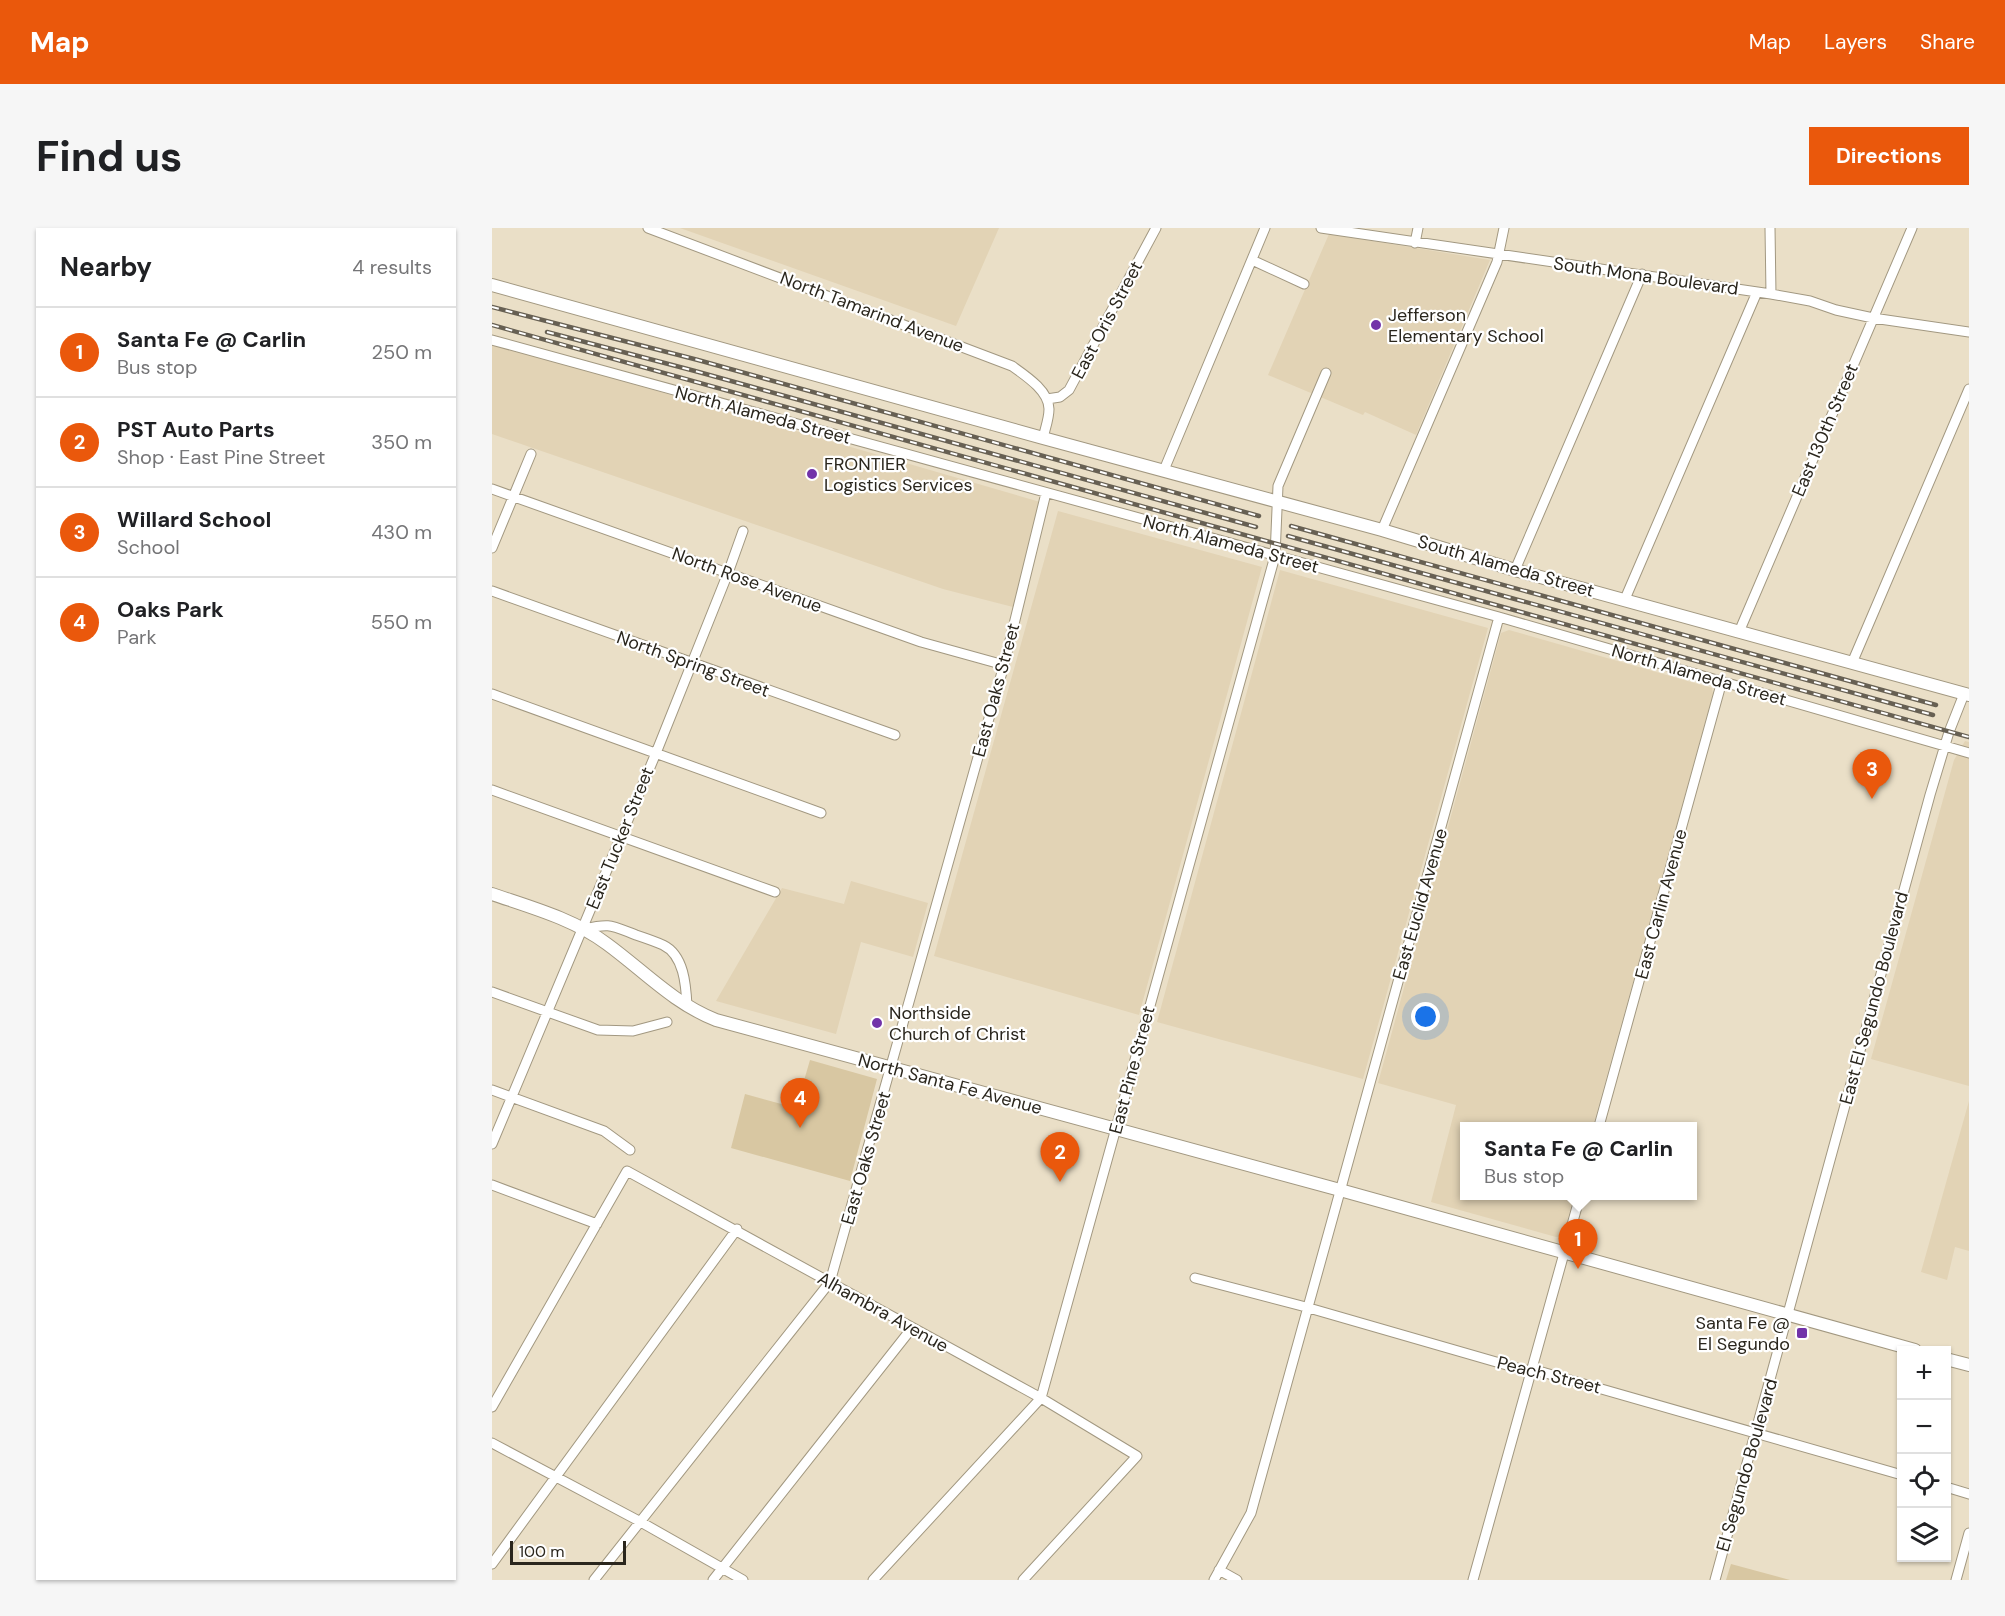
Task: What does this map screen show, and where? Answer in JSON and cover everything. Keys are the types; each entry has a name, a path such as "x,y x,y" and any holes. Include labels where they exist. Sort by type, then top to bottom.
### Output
{"main road":[{"path":"492,285 1043,438"},
{"name":"South Alameda Street","path":"1043,438 1382,530 1515,570 1852,663 1967,691"},
{"name":"North Santa Fe Avenue","path":"492,894 583,929 606,943 662,989 687,1006 716,1020 1901,1346"},
{"path":"1951,1360 1969,1365"}],"street":[{"name":"North Tamarind Avenue","path":"648,228 996,358 1026,376 1047,399"},
{"name":"East Oris Street","path":"1047,399 1060,397 1069,390 1156,228"},
{"path":"1164,470 1265,228"},
{"name":"South Mona Boulevard","path":"1321,228 1771,294 1810,301 1836,310 1873,318 1969,332"},
{"path":"1415,243 1418,228"},
{"path":"1382,530 1500,255 1504,228"},
{"path":"1770,228 1771,294"},
{"name":"East 130th Street","path":"1739,632 1912,228"},
{"path":"1252,260 1304,284"},
{"path":"1515,570 1642,274"},
{"path":"1625,599 1756,292"},
{"name":"North Alameda Street","path":"492,340 1500,617 1969,753"},
{"name":"East Pine Street","path":"873,1580 1041,1398 1275,556 1278,486 1326,373"},
{"path":"1852,663 1969,388"},
{"path":"1043,438 1049,409 1047,399"},
{"path":"492,548 531,453"},
{"name":"North Rose Avenue","path":"492,489 921,642 1004,665"},
{"name":"East Oaks Street","path":"594,1580 830,1282 1004,665 1046,493"},
{"name":"East Tucker Street","path":"492,1144 656,753 729,573 743,531"},
{"name":"North Spring Street","path":"492,591 895,735"},
{"name":"East Euclid Avenue","path":"1214,1580 1251,1513 1500,617"},
{"name":"East Carlin Avenue","path":"1600,1122 1722,681"},
{"name":"East El Segundo Boulevard","path":"1789,1315 1944,746 1967,691"},
{"path":"492,694 821,813"},
{"path":"492,790 775,892"},
{"path":"583,929 608,924 663,945 672,951 679,962 686,985 687,1006"},
{"path":"492,993 598,1030 633,1031 667,1022"},
{"path":"492,1090 604,1131 630,1150"},
{"name":"Alhambra Avenue","path":"597,1224 627,1171 737,1229 1041,1398 1137,1456 1023,1580"},
{"path":"492,1185 597,1224 492,1407"},
{"path":"1473,1580 1579,1200"},
{"path":"492,1564 737,1229"},
{"name":"Peach Street","path":"1195,1278 1542,1372 1897,1474"},
{"name":"El Segundo Boulevard","path":"1715,1580 1789,1315"},
{"path":"713,1580 912,1328"},
{"path":"492,1443 639,1521 743,1580"},
{"path":"1951,1488 1969,1494"},
{"path":"1956,1580 1969,1533"},
{"path":"1219,1570 1237,1580"}],"shaded area":[{"path":"680,228 999,228 956,326"},
{"name":"Jefferson Elementary School","path":"1329,234 1490,260 1416,435 1365,412 1363,415 1268,375"},
{"path":"492,343 1040,502 1013,607 943,589 492,434"},
{"path":"1058,511 1262,567 1139,1015 934,956"},
{"path":"1280,570 1488,628 1363,1079 1157,1022"},
{"path":"1509,630 1712,688 1713,694 1594,1122 1460,1122 1460,1200 1573,1200 1563,1236 1556,1237 1431,1202 1456,1105 1378,1083 1501,633"},
{"path":"1965,741 1969,742 1969,1086 1871,1059 1954,760"},
{"path":"851,881 928,903 913,957 861,942 836,1034 716,1001 782,888 844,904"},
{"path":"810,1060 877,1079 850,1181 731,1148 745,1094 796,1108"},
{"path":"1969,1101 1969,1251 1955,1247 1947,1280 1921,1272"},
{"path":"1731,1564 1790,1580 1726,1580"}],"railway":[{"path":"492,307 698,360 1259,516"},
{"path":"492,325 1969,737"},
{"path":"547,332 1256,527"},
{"path":"1291,526 1936,705"},
{"path":"1288,536 1933,715"}],"place":[{"name":"Jefferson Elementary School","path":"1376,325"},
{"name":"FRONTIER Logistics Services","path":"812,474"},
{"name":"Willard School","path":"1872,799"},
{"name":"Northside Church of Christ","path":"877,1023"},
{"name":"Oaks Park","path":"800,1128"},
{"name":"PST Auto Parts","path":"1060,1182"},
{"name":"Santa Fe @ Carlin","path":"1578,1269"},
{"name":"Santa Fe @ El Segundo","path":"1802,1333"}]}
